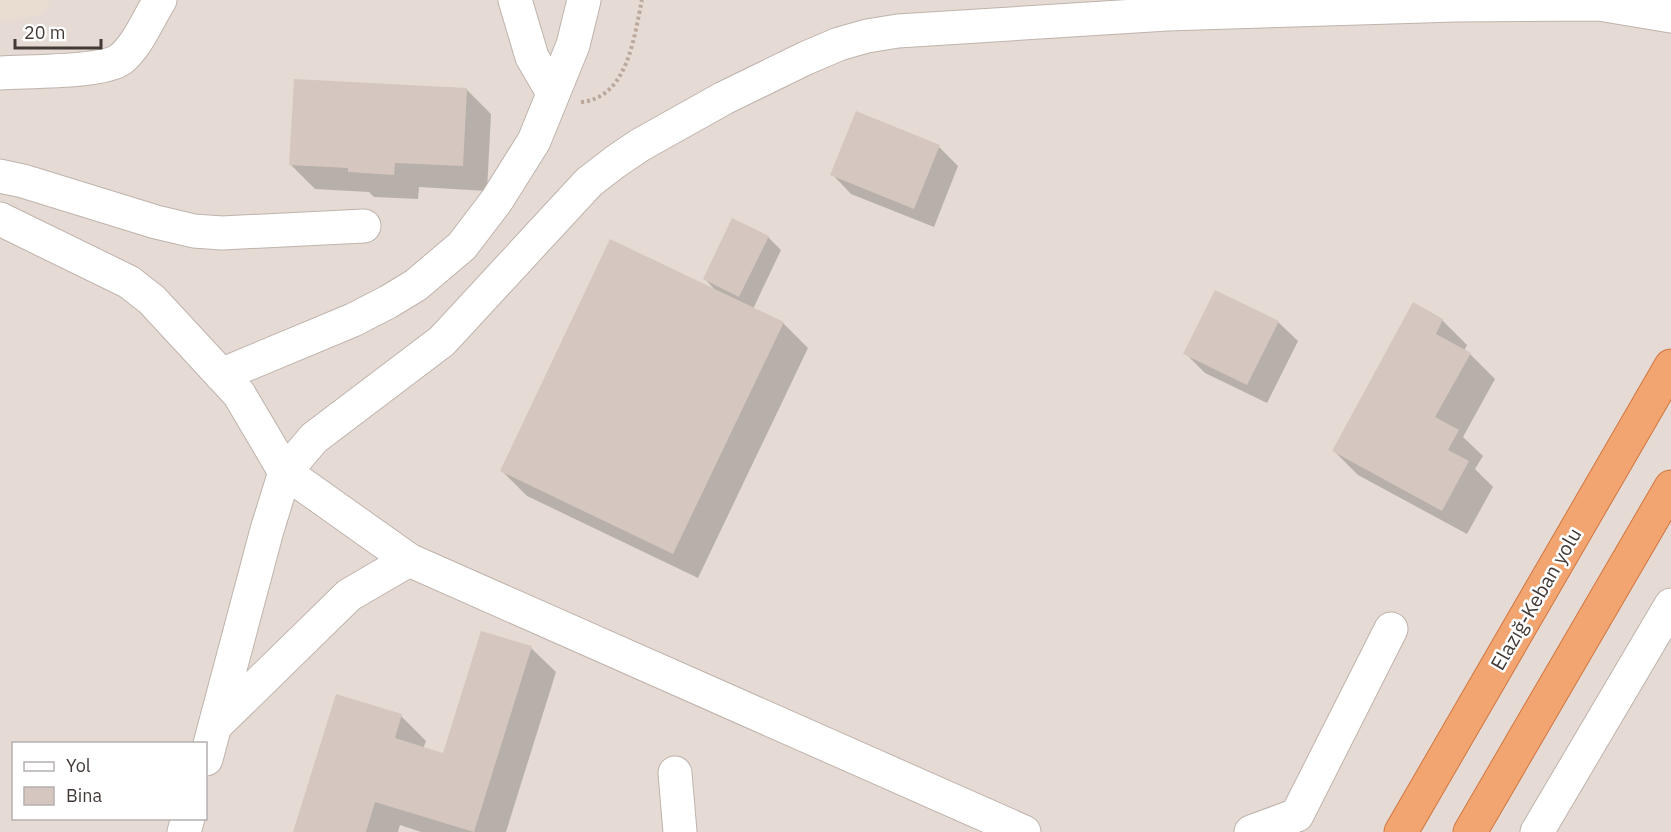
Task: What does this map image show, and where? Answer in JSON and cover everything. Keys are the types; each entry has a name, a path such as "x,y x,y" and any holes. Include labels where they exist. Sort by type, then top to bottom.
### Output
{"highway":[{"name":"Elazığ-Keban yolu","path":"1401,832 1671,366"},
{"path":"1470,832 1671,487"}],"street":[{"path":"0,73 100,67 120,60 160,0"},
{"path":"515,0 532,57 551,99"},
{"path":"221,375 353,320 416,285 462,246 497,200 534,141 573,45 584,0"},
{"path":"207,755 267,530 285,472 314,438 442,341 589,182 640,146 724,98 831,47 867,36 898,31 1167,14 1456,2 1599,4 1671,16"},
{"path":"0,176 194,231 222,233 364,226"},
{"path":"0,219 129,282 152,300 239,394 285,472 409,560 1024,832"},
{"path":"215,726 349,595 409,560"},
{"path":"1537,832 1671,605"},
{"path":"1251,832 1298,815 1391,629"},
{"path":"675,773 680,832"}],"path":[{"path":"551,99 593,101 606,93 619,76 629,57 642,0"}],"shaded area":[{"path":"0,0 1671,0 1671,832 0,832"},
{"path":"0,0 52,0 40,15 0,21"}],"building":[{"path":"294,79 467,88 463,166 395,163 394,175 348,172 348,168 289,165"},
{"path":"856,111 940,145 914,209 830,175"},
{"path":"732,218 769,236 739,297 703,279"},
{"path":"610,239 784,322 673,554 500,471"},
{"path":"1215,290 1279,321 1247,385 1183,354"},
{"path":"1413,302 1443,319 1436,334 1471,353 1435,417 1459,430 1448,450 1469,461 1442,511 1332,451"},
{"path":"481,631 532,646 474,832 375,802 366,832 293,832 336,694 402,714 395,738 443,753"}]}
